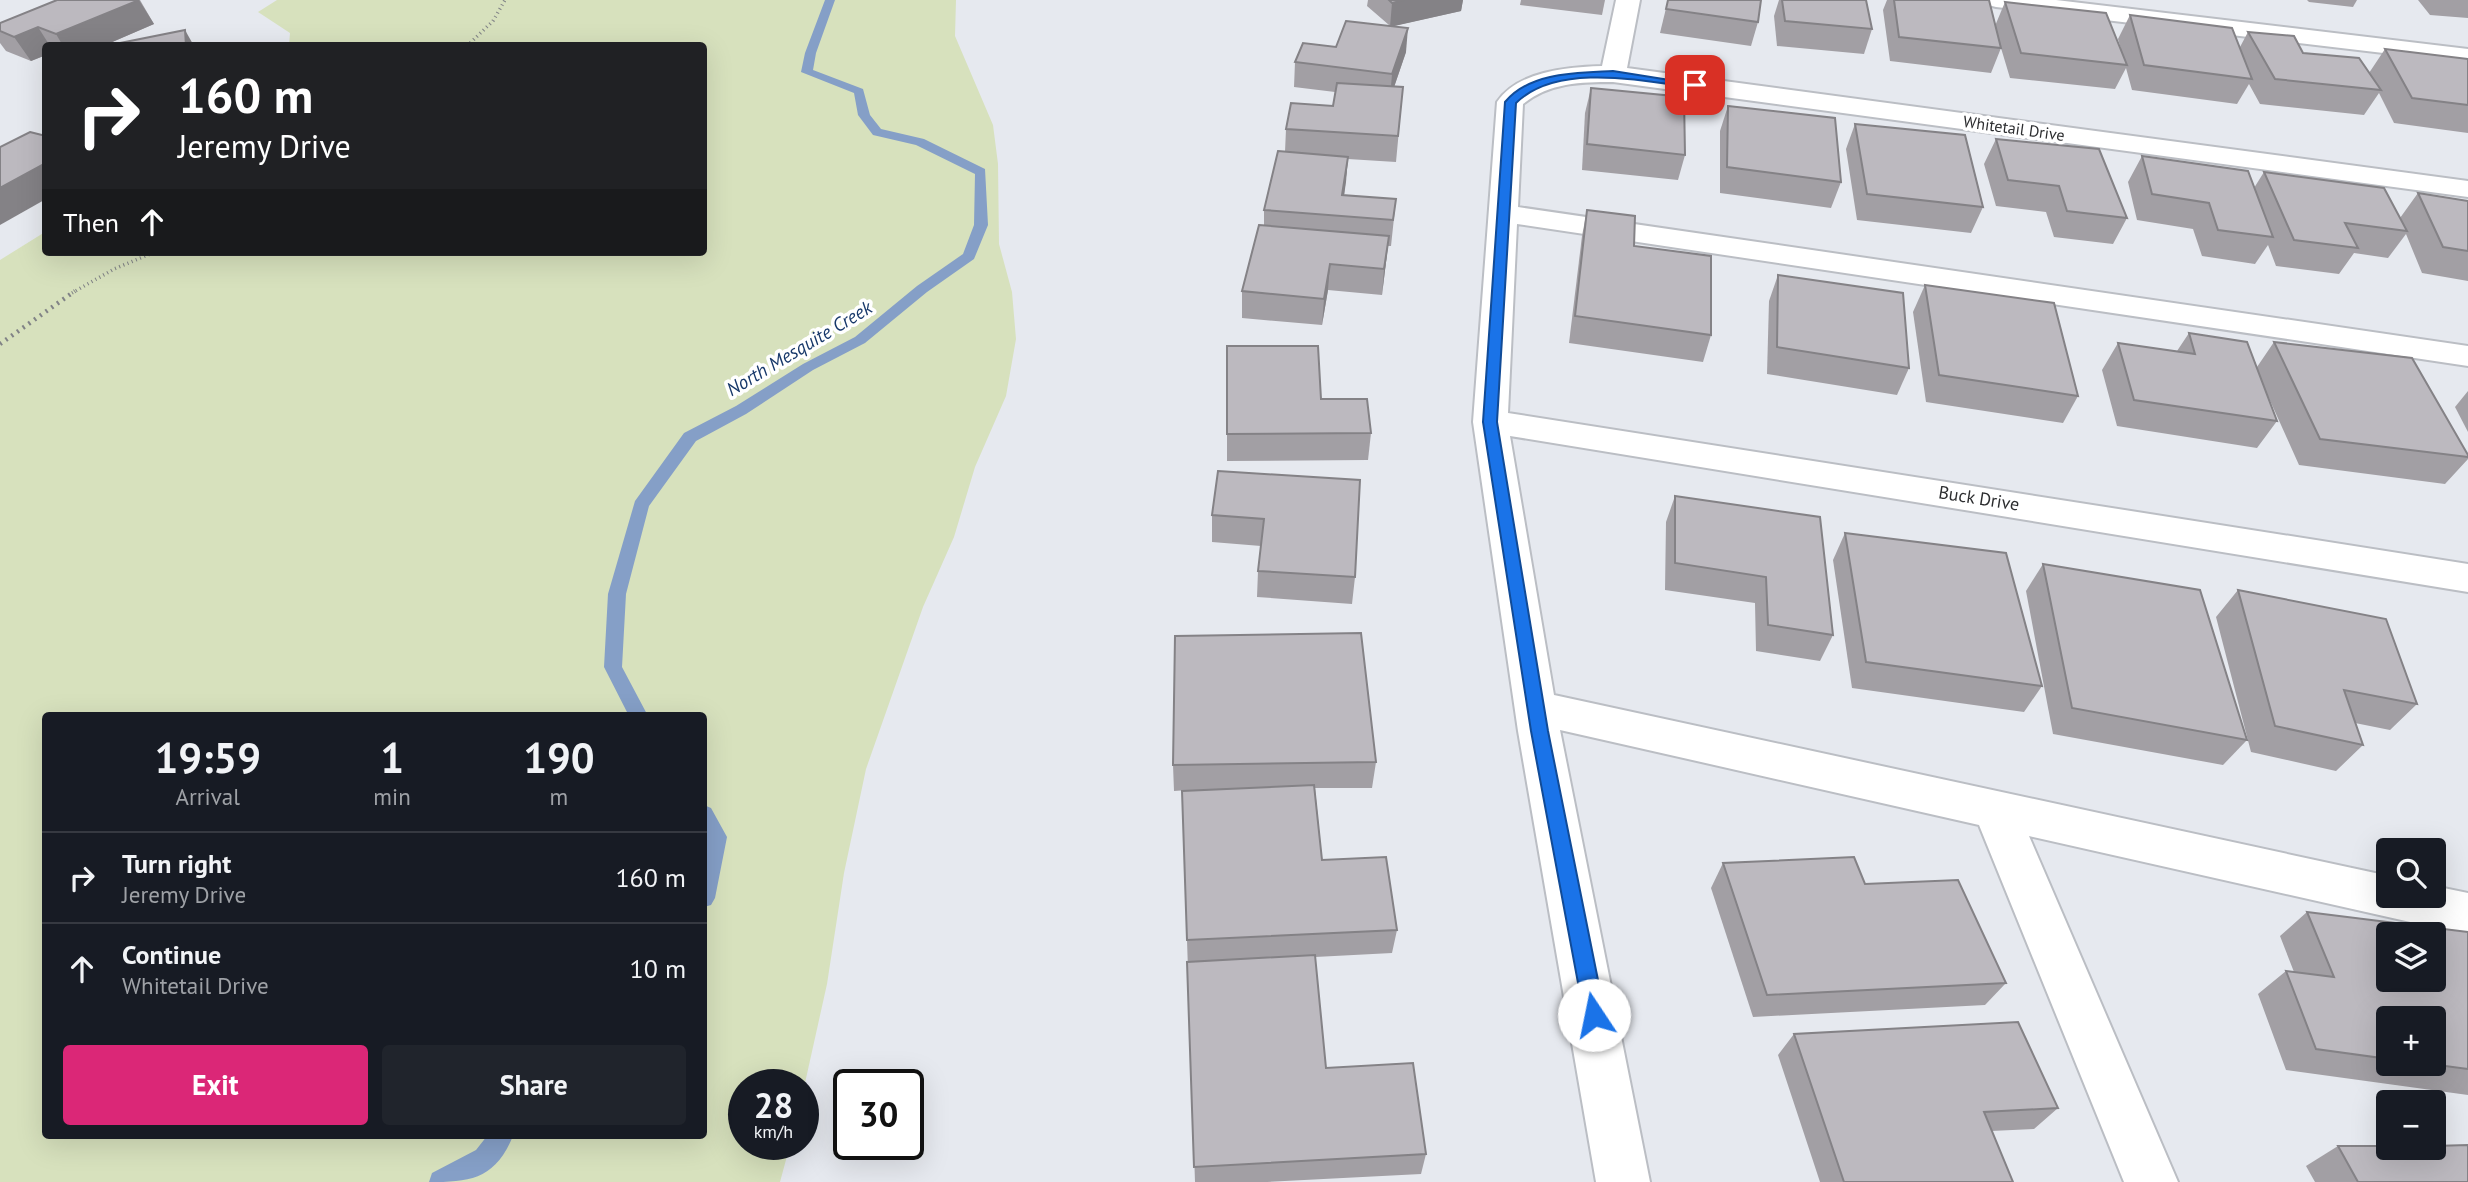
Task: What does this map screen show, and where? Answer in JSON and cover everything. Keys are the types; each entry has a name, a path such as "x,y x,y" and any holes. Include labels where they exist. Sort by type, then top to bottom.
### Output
{"street":[{"path":"1613,74 1628,0"},
{"path":"1996,0 2468,56"},
{"name":"Whitetail Drive","path":"1502,213 1510,102 1523,90 1560,78 1613,74 2468,189"},
{"path":"1623,1182 1536,708 1490,422 1502,213 2468,356"},
{"name":"Buck Drive","path":"1490,422 2468,578"},
{"path":"1536,708 2468,914"},
{"path":"1995,809 2151,1182"}],"path":[{"path":"471,42 493,20 505,0"},
{"path":"0,344 62,301 114,270 146,256"}],"green space":[{"path":"277,0 956,0 955,36 993,125 998,164 999,244 1012,292 1016,339 1006,396 975,467 954,537 923,607 866,769 844,873 827,984 808,1069 728,1069 728,1160 786,1160 780,1182 0,1182 0,260 42,234 42,256 707,256 707,42 289,42 290,33 258,12"}],"building":[{"path":"57,0 139,0 56,34 38,27 14,37 0,31 0,23"},
{"path":"1668,0 1761,0 1758,22 1666,9"},
{"path":"1782,0 1866,0 1872,29 1785,21"},
{"path":"1894,0 1989,0 2001,48 1899,37"},
{"path":"2005,2 2106,13 2127,65 2021,53"},
{"path":"2130,15 2232,28 2252,79 2144,65"},
{"path":"1346,21 1408,28 1392,74 1295,62 1303,43 1336,47"},
{"path":"185,30 186,42 125,42"},
{"path":"2248,32 2294,36 2303,53 2359,58 2381,90 2275,79"},
{"path":"2385,49 2468,59 2468,105 2412,98"},
{"path":"1337,83 1403,87 1398,136 1286,129 1291,103 1333,106"},
{"path":"1591,88 1684,97 1685,155 1587,144"},
{"path":"1728,106 1835,118 1841,182 1727,167"},
{"path":"1855,124 1965,135 1983,207 1867,194"},
{"path":"30,132 42,135 42,165 0,188 0,147"},
{"path":"1996,139 2099,149 2127,218 2067,211 2059,186 2008,180"},
{"path":"1278,151 1348,157 1342,195 1396,199 1393,220 1264,210"},
{"path":"2142,156 2248,171 2273,237 2218,230 2209,203 2152,194"},
{"path":"2264,172 2384,188 2407,231 2345,223 2358,248 2294,240"},
{"path":"2418,193 2468,201 2468,251 2443,247"},
{"path":"1587,210 1635,216 1634,246 1711,256 1711,335 1575,316"},
{"path":"1259,225 1389,236 1384,269 1330,264 1324,299 1242,291"},
{"path":"1778,275 1903,293 1909,368 1777,347"},
{"path":"1925,285 2054,303 2078,396 1939,375"},
{"path":"2189,333 2247,342 2277,421 2134,400 2118,343 2195,354"},
{"path":"2274,342 2412,358 2468,457 2320,439"},
{"path":"1227,346 1318,346 1321,399 1367,399 1371,433 1227,434"},
{"path":"1218,471 1360,480 1355,577 1258,571 1264,519 1212,515"},
{"path":"1675,496 1820,517 1833,635 1768,625 1766,577 1675,563"},
{"path":"1845,533 2006,553 2042,686 1866,662"},
{"path":"2043,564 2200,590 2247,740 2072,708"},
{"path":"2238,590 2386,619 2417,704 2344,690 2363,745 2275,726"},
{"path":"1361,633 1376,762 1173,765 1175,636"},
{"path":"1314,785 1322,860 1386,857 1397,930 1187,940 1182,791"},
{"path":"1854,857 1865,884 1958,880 2006,983 1767,995 1723,863"},
{"path":"2307,912 2388,922 2376,922 2376,992 2446,992 2446,929 2468,932 2468,1069 2446,1066 2446,1006 2376,1006 2376,1057 2316,1049 2286,971 2334,977"},
{"path":"1315,955 1326,1068 1413,1063 1426,1154 1194,1167 1187,962"},
{"path":"2018,1022 2058,1108 1984,1112 2013,1182 1844,1182 1794,1034"},
{"path":"2468,1145 2468,1182 2358,1182 2338,1146 2376,1146 2376,1160 2446,1160 2446,1146"}],"waterway":[{"name":"North Mesquite Creek","path":"637,712 613,667 617,594 641,505 690,437 741,410 808,367 860,340 922,289 969,256 981,225 981,172 920,142 877,132 864,115 859,91 807,72 810,53 830,0"},
{"name":"North Mesquite Creek","path":"707,819 717,837 707,884"},
{"name":"North Mesquite Creek","path":"441,1182 485,1159 499,1139"}],"route":[{"path":"1594,1015 1539,731 1490,422 1507,129 1510,102 1523,90 1560,78 1613,74 1695,85"}]}
